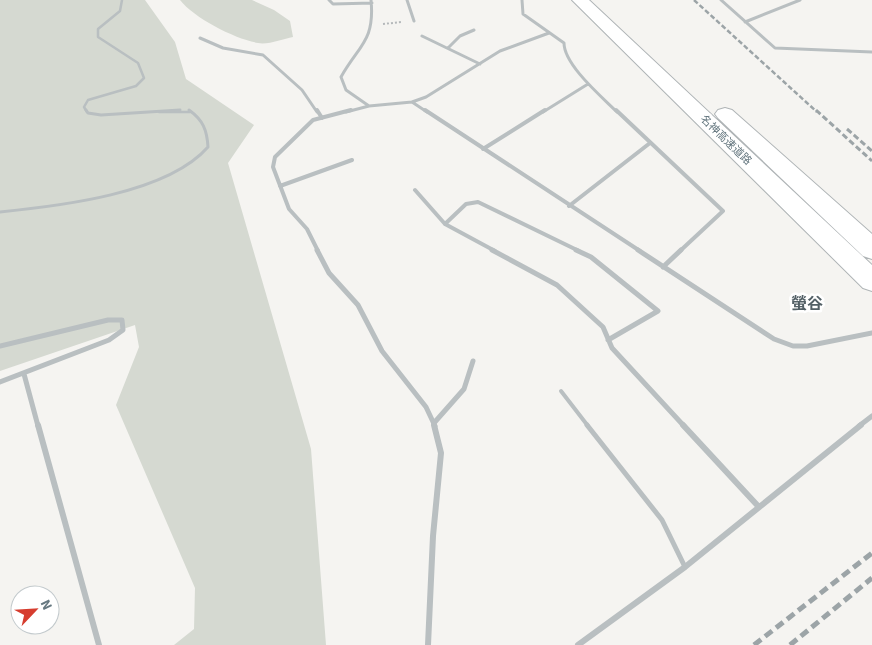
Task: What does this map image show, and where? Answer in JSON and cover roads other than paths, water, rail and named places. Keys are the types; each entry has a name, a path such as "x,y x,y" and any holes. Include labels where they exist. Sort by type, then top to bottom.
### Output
{"highway":[{"name":"名神高速道路","path":"580,0 861,254"},
{"name":"名神高速道路","path":"601,0 861,254 872,281"}],"street":[{"path":"329,0 333,4 372,2 372,25 368,41 349,61 340,77 346,90 369,106"},
{"path":"407,0 414,21"},
{"path":"522,0 520,10 523,14 564,43 564,50 588,84 723,211 663,267"},
{"path":"721,0 775,48 872,52"},
{"path":"786,0 792,4"},
{"path":"745,22 800,0"},
{"path":"448,48 460,36 474,30"},
{"path":"428,645 433,536 441,453 434,423 426,407 382,352 358,305 329,273 307,228 289,210 273,167 275,157 313,120 369,106 412,102 426,97 500,51 549,32"},
{"path":"422,36 480,64"},
{"path":"200,38 223,48 257,53 273,62 302,90 322,118"},
{"path":"483,149 588,84"},
{"path":"412,102 774,339 793,346 807,346 858,334 872,333"},
{"path":"569,206 650,142"},
{"path":"280,186 352,160"},
{"path":"415,190 445,224 557,285 603,327 612,348 758,506"},
{"path":"445,224 466,204 478,202 591,257 658,311 608,340"},
{"path":"0,346 108,320 122,320 123,330 109,340 0,382"},
{"path":"434,423 464,389 473,361"},
{"path":"24,374 99,645"},
{"path":"578,645 685,567 758,506 872,416"}],"lane":[{"path":"0,212 83,203 131,190 198,160 208,147 207,134 201,119 188,110 101,115 88,113 84,107 88,100 136,86 144,78 138,63 98,37 98,29 120,11 122,0"},
{"path":"561,391 662,520 685,567"}],"railway":[{"path":"694,0 817,112"},
{"path":"816,110 872,161"},
{"path":"847,129 872,151"},
{"path":"754,645 872,553"},
{"path":"790,645 872,578"}],"district":[{"name":"螢谷","path":"807,304"}]}
